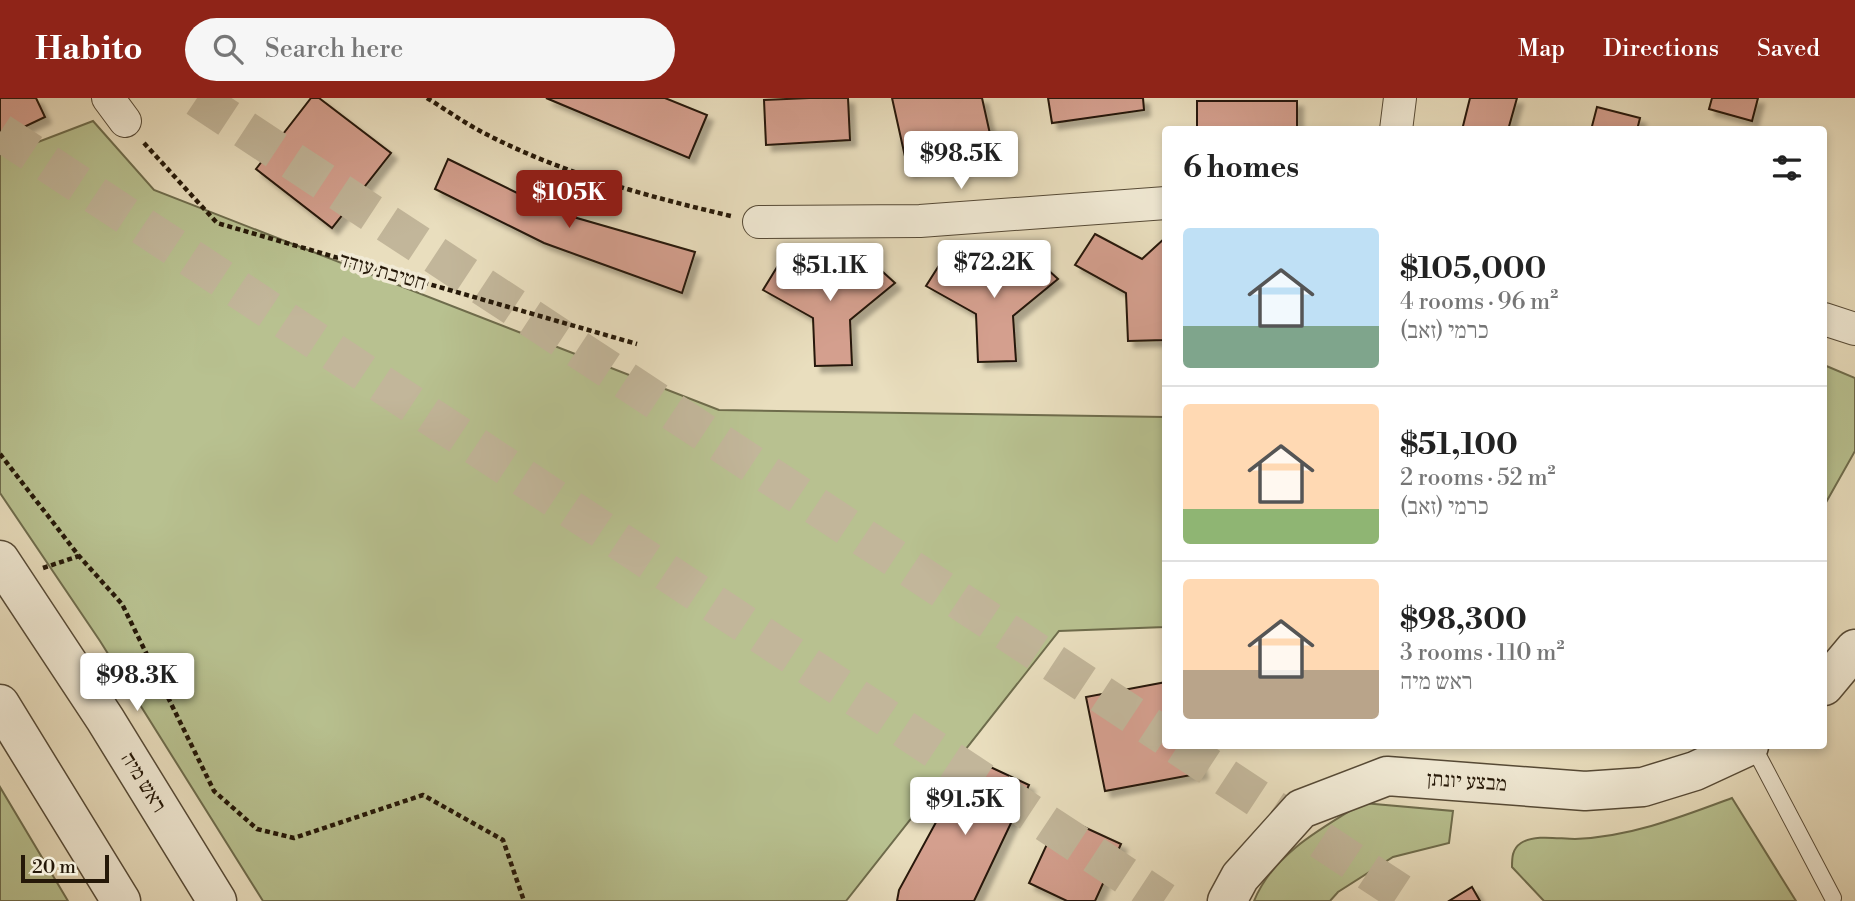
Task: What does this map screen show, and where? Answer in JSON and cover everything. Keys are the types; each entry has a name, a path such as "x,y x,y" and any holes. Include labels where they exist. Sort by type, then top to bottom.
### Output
{"street":[{"path":"1396,126 1400,98"},
{"path":"759,222 920,221 1162,203"},
{"path":"1827,320 1855,329"},
{"name":"ראש מיה","path":"0,560 106,719 217,901"},
{"path":"1827,682 1855,649"},
{"path":"0,704 121,901"},
{"name":"מבצע יונתן","path":"1227,901 1241,877 1301,809 1387,776 1586,791 1643,787 1695,771 1744,749"}],"lane":[{"path":"1753,749 1833,898"}],"path":[{"path":"427,98 481,132 574,173 662,200 759,222"},
{"name":"חטיבת עודד","path":"154,156 217,223 637,344"},
{"path":"0,454 79,556 122,604 214,791 257,829 294,838 423,795 503,840 524,901"}],"green space":[{"path":"93,121 154,190 719,410 1162,417 1162,627 1059,631 846,901 263,901 100,641 0,493 0,149 4,155"},
{"path":"1827,366 1855,378 1855,451 1827,501"},
{"path":"0,787 68,901 0,901"},
{"path":"1732,798 1796,901 1544,901 1512,867 1514,851 1527,840 1575,839 1616,834 1655,825"},
{"path":"1363,803 1453,811 1449,843 1393,857 1338,892 1330,901 1254,901 1262,884 1286,856"}],"building":[{"path":"0,98 36,98 45,117 3,137 0,131"},
{"path":"311,98 319,98 391,153 332,228 256,169"},
{"path":"546,98 665,98 707,115 689,158"},
{"path":"848,98 850,140 766,145 764,100"},
{"path":"892,98 982,98 994,152 908,170"},
{"path":"1048,98 1143,98 1144,110 1052,123"},
{"path":"1470,98 1517,98 1509,126 1463,126"},
{"path":"1712,98 1758,98 1752,121 1709,109"},
{"path":"1197,101 1297,101 1297,126 1197,126"},
{"path":"1597,107 1640,118 1638,126 1592,126"},
{"path":"448,159 556,212 695,252 682,293 544,243 435,189"},
{"path":"1095,234 1142,259 1162,241 1162,340 1128,341 1126,293 1075,265"},
{"path":"1025,249 1058,279 1013,316 1016,361 978,362 976,314 926,286 945,256 992,281"},
{"path":"862,253 895,283 850,320 852,365 815,366 813,318 763,290 782,259 830,285"},
{"path":"1162,683 1162,749 1197,749 1202,773 1105,791 1086,697"},
{"path":"971,758 1029,785 974,901 897,901 899,890"},
{"path":"1060,816 1121,844 1095,901 1067,901 1029,883"},
{"path":"1472,887 1480,901 1449,901"}],"tunnel":[{"path":"197,98 1162,734"},
{"path":"0,132 1164,901"},
{"path":"1183,749 1413,901"}]}
